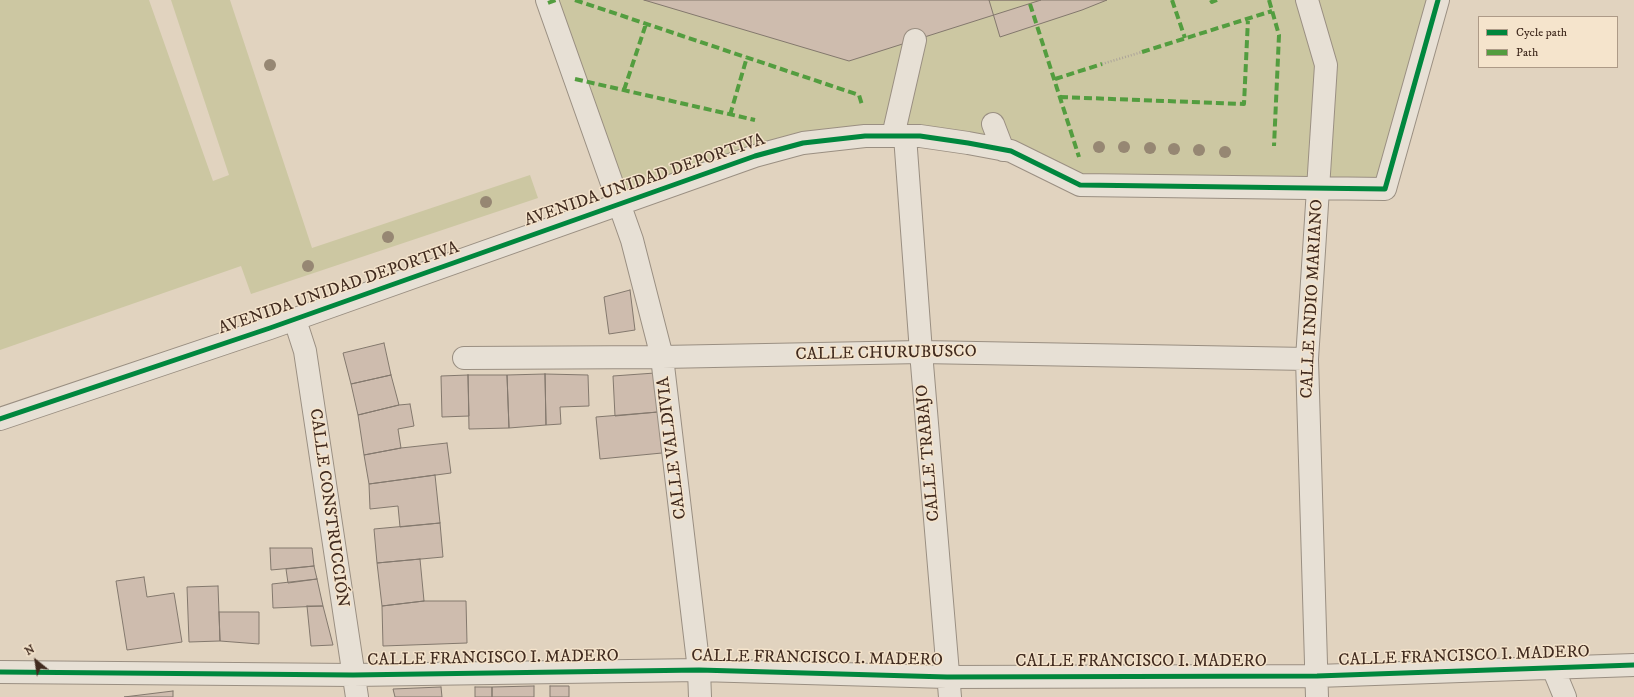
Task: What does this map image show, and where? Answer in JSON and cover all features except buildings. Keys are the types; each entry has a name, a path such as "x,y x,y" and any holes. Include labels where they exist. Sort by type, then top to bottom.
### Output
{"street":[{"name":"CALLE VALDIVIA","path":"547,0 632,240 662,358 699,670 700,697"},
{"path":"1307,0 1326,65 1318,189"},
{"name":"CALLE INDIO MARIANO","path":"1317,697 1307,359 1318,189 1385,190 1438,0"},
{"name":"CALLE TRABAJO","path":"915,40 899,136 921,352 948,687"},
{"path":"993,124 1003,150"},
{"name":"AVENIDA UNIDAD DEPORTIVA","path":"0,419 295,320 755,156 803,143 865,136 920,136 1011,151 1080,185 1318,189"},
{"name":"CALLE CONSTRUCCIÓN","path":"295,320 305,351 357,697"},
{"name":"CALLE CHURUBUSCO","path":"464,358 662,358 921,352 1307,359"},
{"name":"CALLE FRANCISCO I. MADERO","path":"0,672 353,675 699,670 948,687 1634,665"},
{"path":"1553,668 1565,697"}],"path":[{"path":"1102,64 1142,52"}],"shaded area":[{"path":"0,0 149,0 213,181 229,175 171,0 230,0 312,248 530,175 538,198 251,294 241,266 0,350"},
{"path":"547,0 1438,0 1385,189 1080,185 1011,151 865,136 619,204"}],"marked path":[{"path":"548,3 556,0"},
{"path":"575,0 859,95 862,105"},
{"path":"1172,0 1185,38"},
{"path":"1211,0 1212,2 1217,0"},
{"path":"1269,0 1279,35 1274,146"},
{"path":"1030,4 1079,157"},
{"path":"1142,52 1272,11"},
{"path":"1060,97 1244,104 1248,19"},
{"path":"624,90 646,24"},
{"path":"730,115 747,57"},
{"path":"1055,79 1102,64"},
{"path":"575,79 755,120"}],"cycle path":[{"path":"0,419 270,328 755,156 803,143 865,136 920,136 968,143 1011,151 1080,185 1385,189 1438,0"},
{"path":"0,672 353,675 699,670 947,677 1317,676 1634,665"}]}
